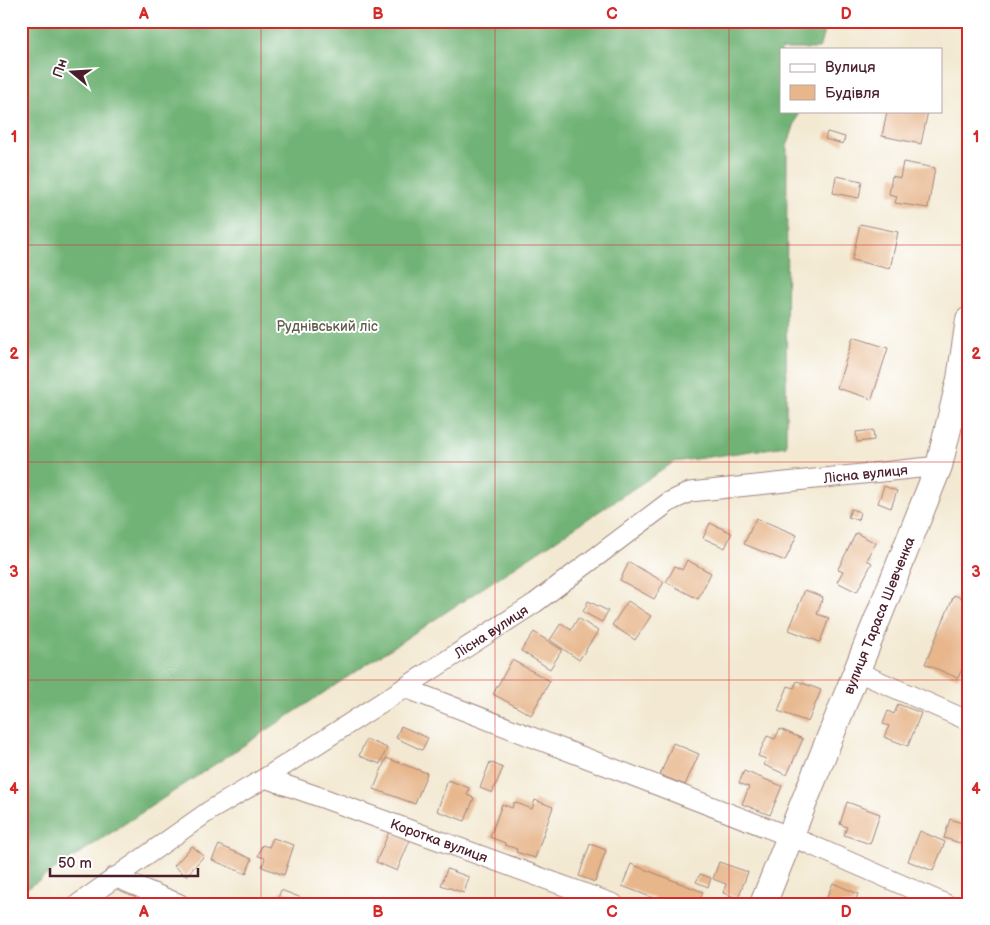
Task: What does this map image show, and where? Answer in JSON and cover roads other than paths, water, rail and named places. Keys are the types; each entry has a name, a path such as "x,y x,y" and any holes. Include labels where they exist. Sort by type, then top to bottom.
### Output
{"street":[{"name":"вулиця Тараса Шевченка","path":"763,904 858,672 939,466 964,384 969,320"},
{"name":"Лісна вулиця","path":"78,904 209,811 265,778 535,603 670,502 690,492 939,466"},
{"path":"858,672 969,721"},
{"path":"405,688 791,837 946,904"},
{"name":"Коротка вулиця","path":"265,778 614,904"},
{"path":"114,877 180,904"}],"park label":[{"name":"Руднівський ліс","path":"327,326"}]}
